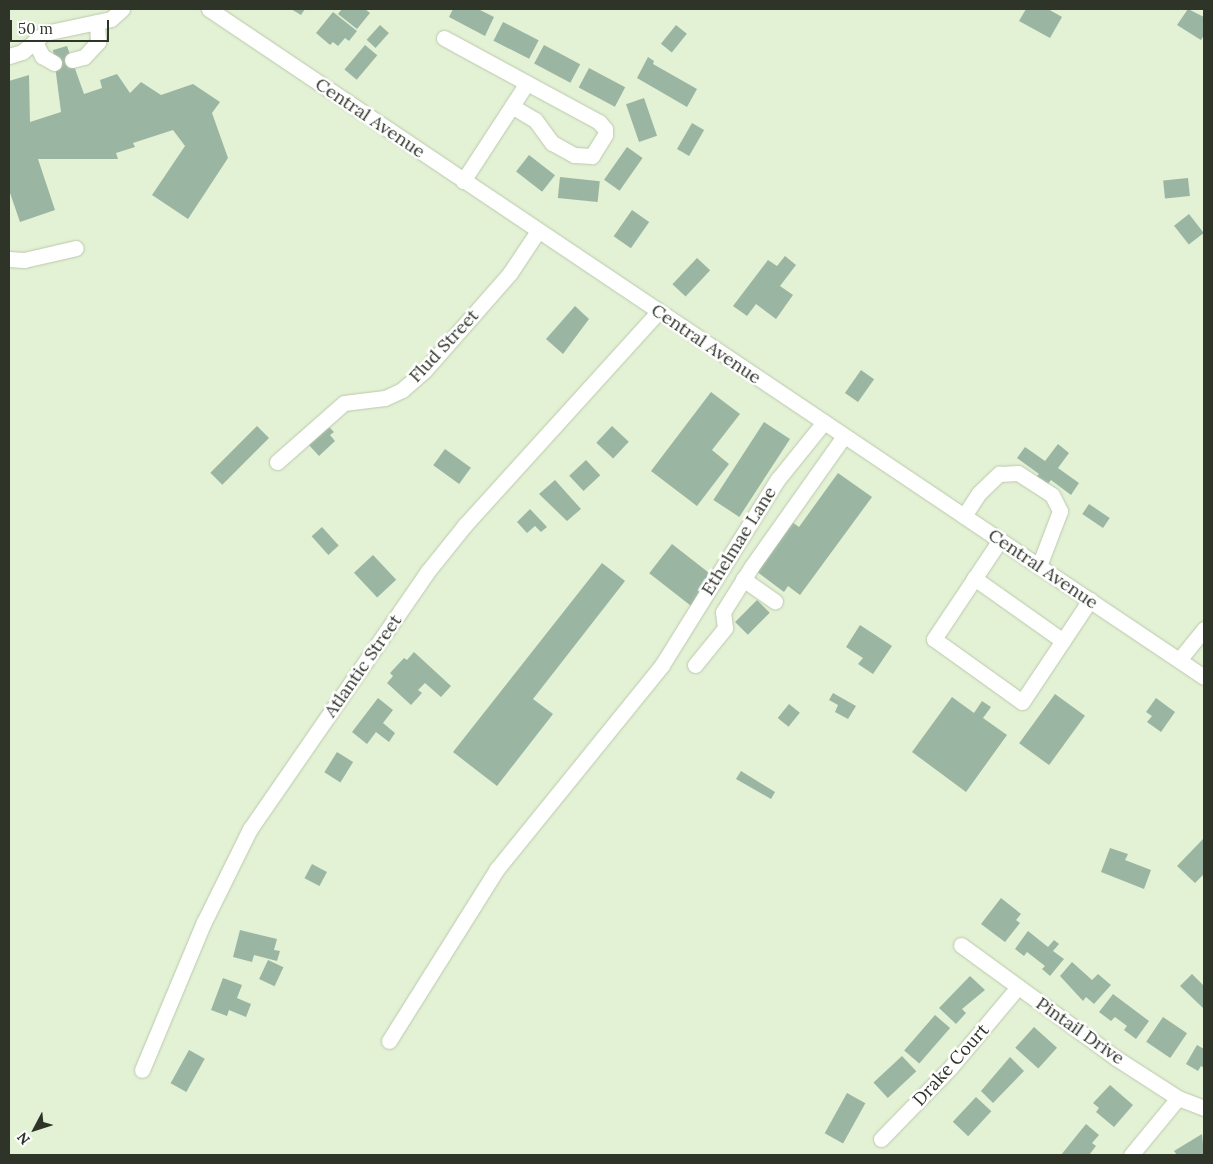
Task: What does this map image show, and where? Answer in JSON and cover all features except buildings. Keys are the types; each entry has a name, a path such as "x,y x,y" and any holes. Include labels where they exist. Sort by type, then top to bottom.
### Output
{"street":[{"path":"9,56 22,52 45,33 112,19 122,9"},
{"name":"Central Avenue","path":"209,9 463,182 1204,677"},
{"path":"72,60 84,57 98,42 97,22"},
{"path":"444,38 598,122 605,129 605,135 592,156 574,155 552,143 535,120 512,106"},
{"path":"35,42 42,56 54,63"},
{"path":"463,182 527,83"},
{"name":"Flud Street","path":"277,462 344,403 385,398 402,390 424,371 510,273 538,231"},
{"path":"9,259 24,260 76,248"},
{"name":"Atlantic Street","path":"142,1070 204,922 255,821 428,571 465,525 658,312"},
{"name":"Ethelmae Lane","path":"389,1041 497,869 662,665 778,479 824,422"},
{"path":"695,665 725,628 723,612 743,579 844,436"},
{"path":"964,516 979,493 999,474 1018,473 1052,495 1060,511 1038,566"},
{"path":"1000,540 934,639 1022,702 1090,600"},
{"path":"974,578 1063,641"},
{"path":"743,579 775,601"},
{"path":"1178,660 1204,630"},
{"name":"Pintail Drive","path":"961,945 1178,1098 1204,1108"},
{"name":"Drake Court","path":"880,1139 950,1068 1018,987"},
{"path":"1131,1155 1178,1098"}]}
